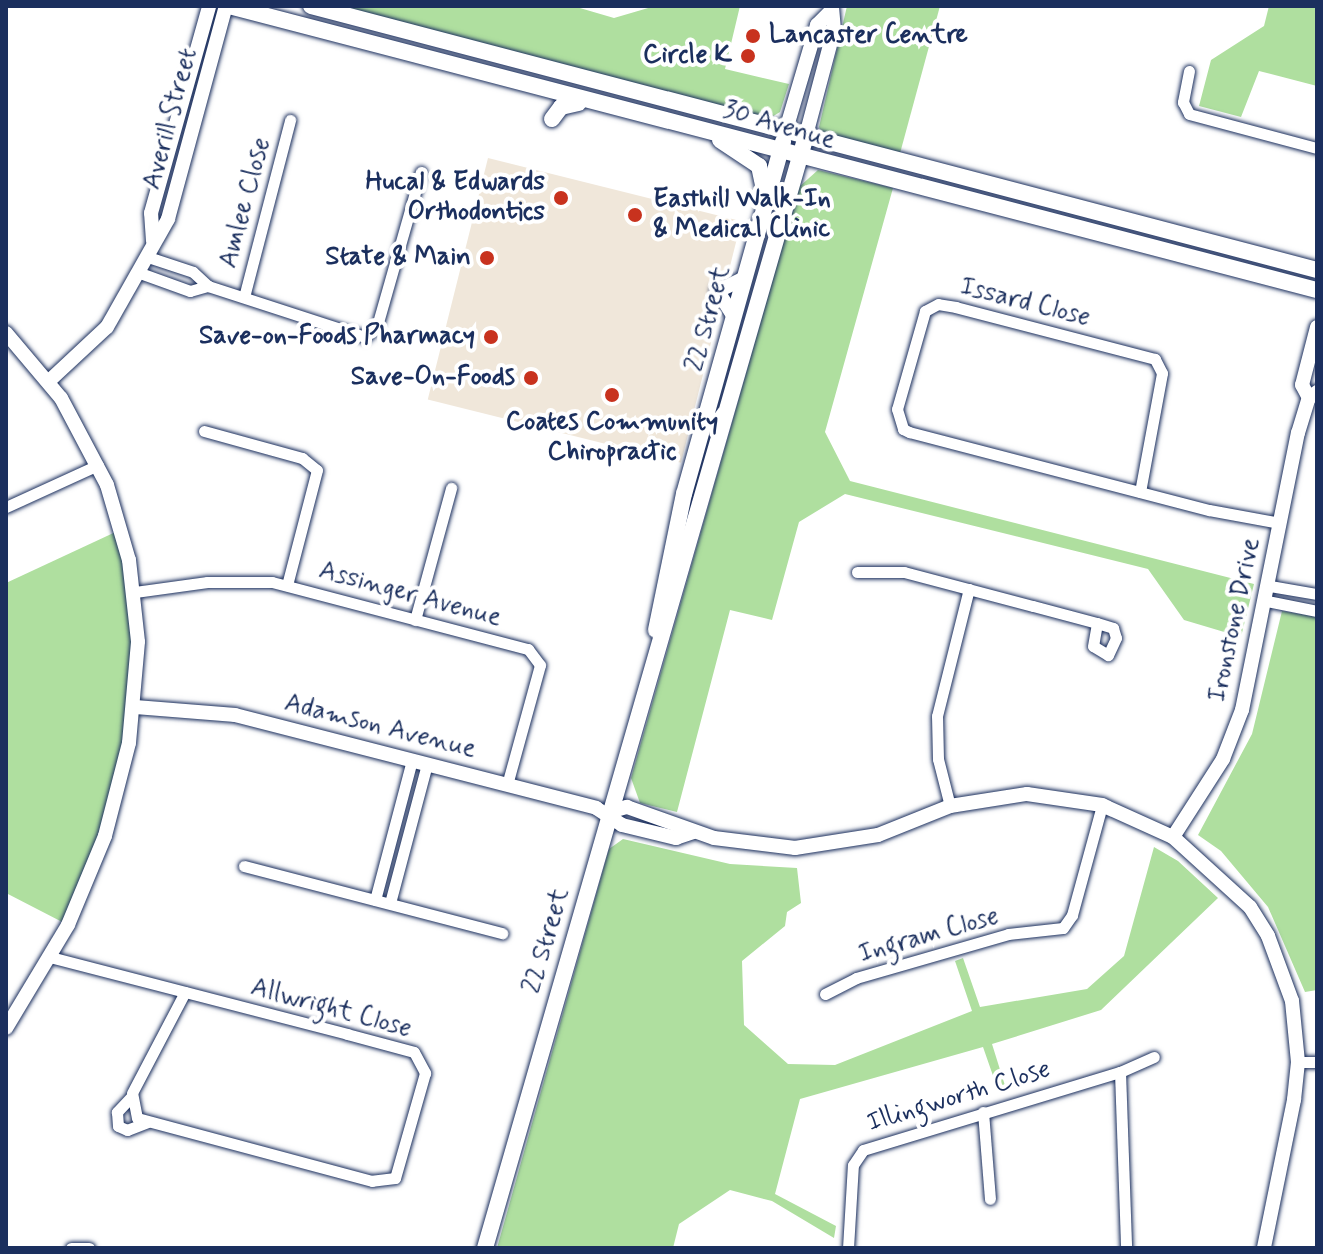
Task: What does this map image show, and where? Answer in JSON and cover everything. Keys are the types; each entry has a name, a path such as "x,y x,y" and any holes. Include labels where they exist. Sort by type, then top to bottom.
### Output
{"main road":[{"name":"30 Avenue","path":"228,6 528,87 702,129 1317,290"},
{"name":"30 Avenue","path":"311,6 805,139 1317,270"},
{"path":"528,87 547,106 552,119 561,107 588,102"},
{"path":"702,129 759,166 765,209"},
{"name":"22 Street","path":"485,1248 655,647 684,494 785,133"},
{"name":"22 Street","path":"655,647 672,604 805,139"}],"street":[{"name":"Averill Street","path":"153,241 151,213 209,6"},
{"name":"Averill Street","path":"49,381 107,327 168,219 228,6"},
{"name":"22 Street","path":"785,133 817,25 831,9"},
{"name":"22 Street","path":"805,139 834,30 831,9"},
{"path":"1189,71 1183,102 1189,114 1317,148"},
{"name":"Amlee Close","path":"244,297 290,120"},
{"path":"148,257 193,272 208,286 354,337 373,334 421,172"},
{"path":"140,273 190,291 208,286"},
{"name":"Issard Close","path":"1140,492 1162,373 1155,359 956,307 938,304 925,311 897,409 903,429 1140,492 1280,523"},
{"name":"Ironstone Drive","path":"1173,837 1233,736 1253,673 1280,523 1313,395 1302,385 1317,327"},
{"path":"6,333 49,381 98,465 119,517 135,592 136,707 105,836 84,893 50,957 6,1028"},
{"path":"204,431 302,458 317,470 287,585"},
{"path":"6,507 98,465"},
{"path":"415,620 451,488"},
{"path":"857,572 904,572 1097,623"},
{"name":"Assinger Avenue","path":"135,592 237,580 287,585 528,649 538,656 538,676 507,785"},
{"path":"950,806 938,759 937,716 969,589"},
{"path":"1269,593 1317,594"},
{"path":"1269,593 1317,611"},
{"name":"Adamson Avenue","path":"136,707 235,715 609,812 627,807 693,832 761,846 829,846 878,835 950,806 1027,794 1102,805 1173,837 1240,895 1268,936 1292,1001 1298,1062 1291,1120 1264,1248"},
{"path":"375,900 412,760"},
{"path":"390,903 427,764"},
{"name":"Ingram Close","path":"825,994 856,978 1008,934 1063,928 1072,915 1102,805"},
{"path":"244,866 502,933"},
{"name":"Allwright Close","path":"50,957 185,992 419,1055 425,1073 399,1168 391,1181 372,1181 148,1122 127,1130 118,1126 117,1112 131,1097 185,992"},
{"name":"Illingworth Close","path":"848,1248 856,1156 867,1148 1120,1072 1154,1057"},
{"path":"1298,1062 1317,1062"},
{"path":"1120,1072 1126,1248"},
{"path":"131,1097 134,1114 148,1122"},
{"path":"983,1112 990,1199"},
{"path":"71,1248 89,1248"}],"shaded area":[{"path":"488,158 741,221 681,463 428,400"}],"green space":[{"path":"338,6 573,6 614,18 655,6 740,6 725,69 789,84 780,112 765,121"},
{"path":"847,6 940,6 899,157 822,134 819,127"},
{"path":"1269,6 1317,6 1317,86 1259,71 1241,117 1199,106 1211,60 1264,26"},
{"path":"818,170 893,188 825,432 850,481 1254,584 1241,637 1184,620 1148,569 845,494 799,522 772,620 730,610 677,812 640,803 631,778 799,187"},
{"path":"122,529 137,603 129,743 68,925 6,893 6,583"},
{"path":"1282,611 1317,617 1317,990 1305,992 1268,907 1221,851 1198,835 1252,734"},
{"path":"623,839 730,864 797,868 801,903 787,912 785,926 742,961 744,1025 788,1064 835,1065 972,1011 955,961 963,958 980,1007 1087,989 1124,956 1154,847 1178,861 1218,898 1101,1010 992,1044 1007,1092 999,1093 983,1047 800,1099 775,1194 836,1226 834,1238 772,1201 730,1190 679,1224 673,1248 497,1248 609,849"}],"place":[{"name":"Lancaster Centre","path":"753,36"},
{"name":"Circle K","path":"748,56"},
{"name":"Hucal & Edwards Orthodontics","path":"561,198"},
{"name":"Easthill Walk-In & Medical Clinic","path":"635,215"},
{"name":"State & Main","path":"487,258"},
{"name":"Save-on-Foods Pharmacy","path":"491,337"},
{"name":"Save-On-Foods","path":"531,378"},
{"name":"Coates Community Chiropractic","path":"612,395"}]}
